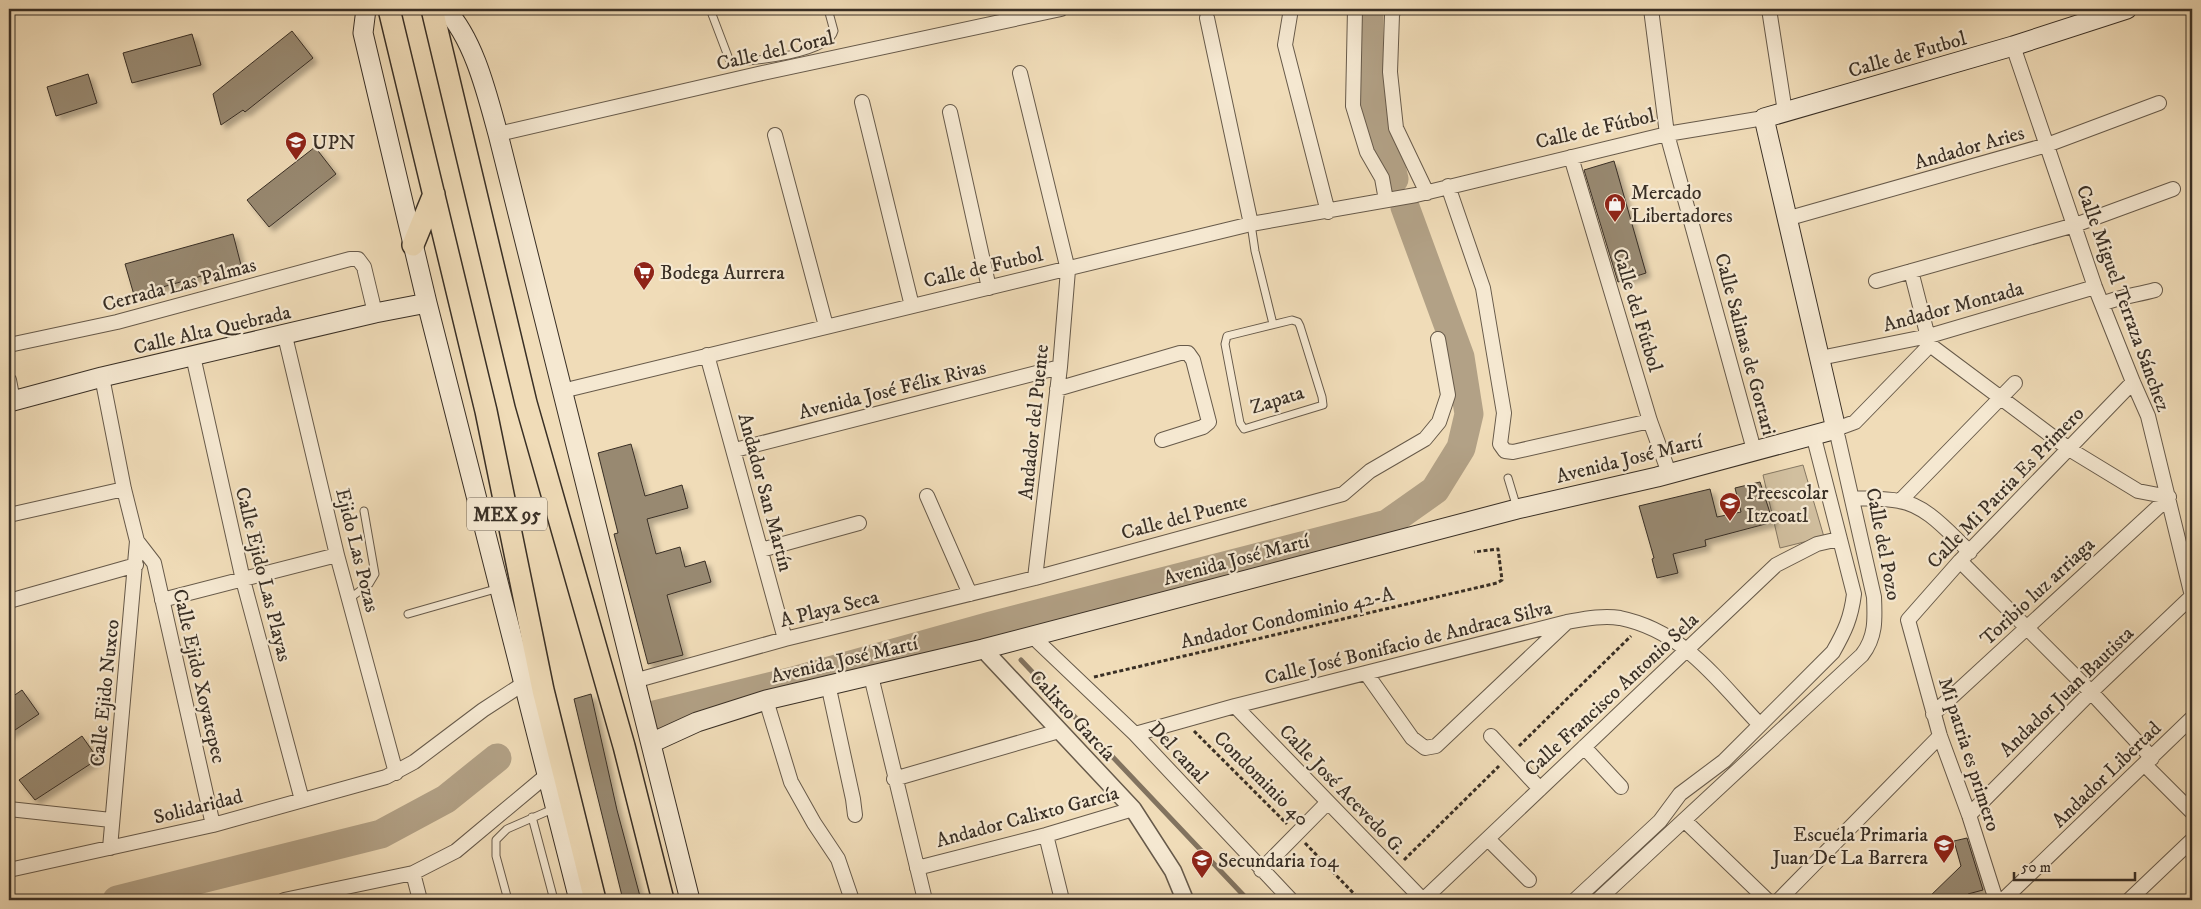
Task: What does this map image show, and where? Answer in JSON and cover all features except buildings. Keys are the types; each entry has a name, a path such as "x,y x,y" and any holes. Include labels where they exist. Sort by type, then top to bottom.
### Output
{"main road":[{"path":"366,9 363,32 413,246 579,900"},
{"name":"MEX 95","path":"389,9 486,411 543,690 595,900"},
{"name":"MEX 95","path":"432,9 526,403 624,746 664,900"},
{"path":"445,9 454,19 481,73 498,134 690,900"},
{"name":"Calle de Futbol","path":"1785,112 2013,46 2127,9"},
{"name":"Calle de Fútbol","path":"1764,118 1785,112"},
{"name":"Calle del Pozo","path":"1764,118 1836,429"},
{"path":"413,246 434,194"},
{"name":"Calle Alta Quebrada","path":"11,402 102,377 285,336 375,313 427,304"},
{"name":"Avenida José Martí","path":"651,743 697,722 766,700 983,649 1517,509 1669,473 1836,429"}],"street":[{"name":"Calle del Coral","path":"498,134 768,72 1061,9"},
{"path":"1291,9 1284,45 1328,212"},
{"path":"1355,9 1353,106 1367,152 1382,178 1386,200"},
{"path":"1394,9 1392,15 1390,72 1396,128 1422,194"},
{"name":"Calle Salinas de Gortari","path":"1651,9 1667,134 1754,450"},
{"path":"1769,9 1785,112"},
{"path":"1207,18 1251,224"},
{"name":"Calle Miguel Terraza Sánchez","path":"2013,46 2095,287 2132,382 2148,416 2192,596"},
{"name":"Andador del Puente","path":"1020,73 1068,270 1060,366 1035,578"},
{"path":"862,102 912,306"},
{"name":"Andador Aries","path":"1786,218 2047,145 2159,103"},
{"path":"950,112 989,288"},
{"name":"Calle de Fútbol","path":"1422,194 1448,186 1667,134 1764,118"},
{"path":"775,134 826,326"},
{"name":"Calle del Fútbol","path":"1571,157 1650,420 1669,473"},
{"path":"1448,186 1483,288 1500,380 1504,413 1500,444 1505,451 1514,452 1650,420"},
{"path":"1876,281 2075,225 2173,189"},
{"name":"Calle de Futbol","path":"562,391 826,326 1068,270 1251,224 1422,194"},
{"name":"Cerrada Las Palmas","path":"9,345 117,322 350,259 358,259 364,267 375,313"},
{"path":"1911,271 1929,341 2000,398 2069,449 2138,491 2169,498"},
{"name":"Andador Montada","path":"1820,358 1929,341 2095,287"},
{"path":"2102,304 2155,290"},
{"name":"Ejido Las Pozas","path":"285,336 337,556 396,773"},
{"name":"Calle del Puente","path":"1035,578 1343,494 1370,471 1425,440 1439,422 1448,395 1438,339"},
{"path":"1836,429 1855,422 1929,341"},
{"path":"1057,389 1180,353 1188,353 1193,360 1209,422 1203,427 1162,440"},
{"name":"Andador San Martín","path":"707,355 735,450 785,639"},
{"name":"Calle Ejido Las Playas","path":"193,356 243,580 302,800"},
{"name":"Avenida José Félix Rivas","path":"735,450 1060,366"},
{"path":"102,377 124,490 138,542"},
{"path":"9,380 11,402"},
{"name":"Calle Mi Patria Es Primero","path":"1908,620 1965,557 2132,382"},
{"path":"1900,501 2015,383"},
{"name":"Calle del Pozo","path":"1598,900 1685,821 1862,655 1870,645 1875,625 1874,598 1836,429"},
{"path":"1575,900 1660,821 1680,794 1724,761 1833,652 1851,617 1854,594 1813,434"},
{"path":"9,515 124,490"},
{"path":"927,496 970,594"},
{"path":"1853,498 1900,501 1913,505 1925,512 2026,627 2091,692 2192,812"},
{"name":"Toribio luz arriaga","path":"1933,714 2169,498"},
{"path":"761,550 858,523"},
{"name":"Calle Francisco Antonio Sela","path":"1423,900 1776,565 1817,544 1840,539"},
{"name":"Calle Ejido Nuxco","path":"110,848 111,820 138,542"},
{"name":"Calle Ejido Xoyatepec","path":"138,542 154,563 213,825"},
{"path":"162,600 337,556"},
{"path":"9,601 136,565"},
{"name":"A Playa Seca","path":"634,681 785,639 1035,578"},
{"name":"Andador Juan Bautista","path":"1969,815 2091,692 2192,596"},
{"name":"Calle José Bonifacio de Andraca Silva","path":"1135,734 1235,706 1567,622 1592,618 1620,618 1664,634 1688,649 1760,725"},
{"name":"Mi patria es primero","path":"1908,620 1933,714 1969,815 1996,900"},
{"path":"1366,673 1412,738 1425,748 1436,746 1567,622"},
{"name":"Del canal","path":"1032,636 1135,734 1261,870 1292,900"},
{"name":"Calixto García","path":"983,649 1133,809"},
{"path":"871,676 894,779 925,900"},
{"name":"Solidaridad","path":"9,870 213,825 396,773 414,762 483,710 523,684"},
{"path":"828,684 855,815"},
{"path":"766,700 790,782 838,859 852,900"},
{"name":"Calle José Acevedo G.","path":"1235,706 1423,900"},
{"name":"Andador Libertad","path":"2003,900 2149,762 2192,718"},
{"path":"894,779 1058,731"},
{"path":"1490,736 1540,789"},
{"path":"1779,900 1940,736"},
{"path":"1584,747 1621,787"},
{"path":"284,900 330,895 413,873 456,851 547,775"},
{"path":"1261,870 1327,803"},
{"path":"9,809 111,820"},
{"name":"Andador Calixto García","path":"917,868 1046,835 1133,809 1174,871 1185,900"},
{"path":"1685,821 1762,899"},
{"path":"1046,835 1062,900"},
{"path":"1488,839 1529,880"},
{"path":"2129,900 2192,840"},
{"path":"413,873 420,900"}],"lane":[{"path":"710,9 729,59 732,62 766,60 807,50 828,41 834,31 828,9"},
{"path":"1251,224 1255,251 1273,324"},
{"name":"Zapata","path":"1292,320 1298,322 1323,405 1244,430 1240,423 1225,344 1227,336 1273,324 1292,320"},
{"path":"1508,478 1517,509"},
{"path":"349,599 369,584 375,574 364,511"},
{"path":"408,614 499,588"},
{"path":"508,900 496,856 496,840 507,829 555,808"},
{"path":"532,817 554,900"}],"path":[{"name":"Andador Condominio 42-A","path":"1079,681 1496,583 1502,580 1498,549 1474,552"},
{"name":"Condominio 40","path":"1184,721 1360,900"}],"shaded area":[{"path":"1803,465 1824,537 1780,548 1763,475"}],"waterway":[{"path":"1369,9 1369,78 1394,179"},
{"path":"654,715 797,680 991,626 1387,524 1435,490 1461,448 1469,414 1460,357 1405,207"},
{"path":"991,626 994,629"},
{"path":"1021,660 1248,900"},
{"path":"117,900 381,834 446,799 497,758"}],"place":[{"name":"UPN","path":"296,161"},
{"name":"Mercado Libertadores","path":"1615,223"},
{"name":"Bodega Aurrera","path":"644,291"},
{"name":"Preescolar Itzcoatl","path":"1730,522"},
{"name":"Escuela Primaria Juan De La Barrera","path":"1944,864"},
{"name":"Secundaria 104","path":"1202,879"}]}
